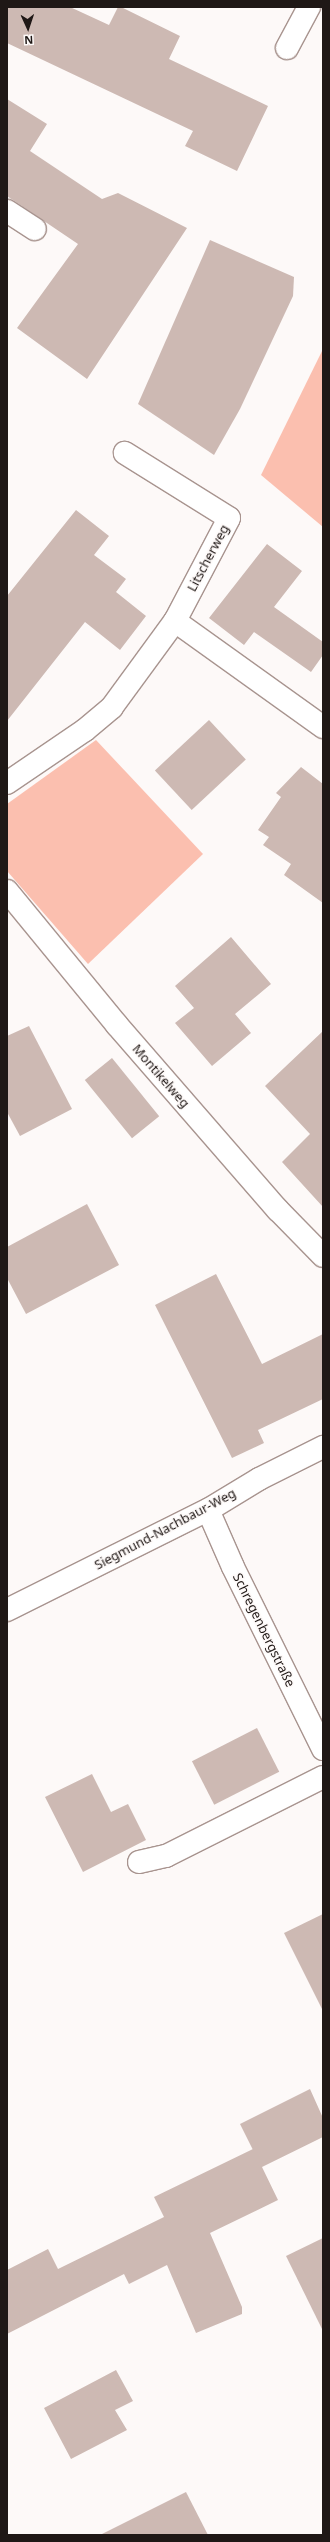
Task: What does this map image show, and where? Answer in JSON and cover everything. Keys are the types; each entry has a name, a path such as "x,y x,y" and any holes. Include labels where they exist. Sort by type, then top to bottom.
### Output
{"street":[{"path":"287,48 309,7"},
{"path":"7,211 35,229"},
{"name":"Litscherweg","path":"7,783 85,730 112,707 175,621 229,518 125,453"},
{"path":"175,621 323,727"},
{"name":"Montikelweg","path":"7,891 116,1025 278,1210 323,1256"},
{"name":"Siegmund-Nachbaur-Weg","path":"7,1610 208,1510 259,1479 323,1447"},
{"name":"Schregenbergstraße","path":"208,1510 233,1567 323,1749"},
{"path":"139,1862 166,1856 323,1776"}],"shaded area":[{"path":"323,349 323,527 261,475"},
{"path":"96,740 203,854 88,964 7,871 7,804"}],"building":[{"path":"7,7 70,7 109,25 118,7 121,7 180,36 169,59 268,106 237,171 185,146 193,131 7,43"},
{"path":"7,99 47,124 30,151 102,199 118,193 187,228 87,379 17,328 78,244 7,196"},
{"path":"210,240 294,277 293,296 240,409 214,455 138,404"},
{"path":"76,510 109,536 94,555 126,579 116,592 146,616 120,650 85,622 7,721 7,596"},
{"path":"267,544 302,571 274,607 323,642 323,655 311,672 254,632 244,645 209,618"},
{"path":"209,720 246,759 192,810 155,770"},
{"path":"301,767 323,784 323,903 284,875 291,864 263,845 269,837 258,830 281,797 276,793"},
{"path":"231,937 271,984 235,1014 251,1033 212,1066 175,1023 194,1008 175,986"},
{"path":"29,1026 72,1109 20,1136 7,1112 7,1036"},
{"path":"323,1031 323,1207 282,1162 310,1134 265,1086"},
{"path":"112,1058 159,1116 132,1138 85,1080"},
{"path":"87,1204 119,1265 26,1314 7,1278 7,1247"},
{"path":"216,1274 262,1364 323,1334 323,1399 258,1430 264,1443 232,1458 155,1305"},
{"path":"257,1728 279,1772 214,1805 192,1761"},
{"path":"92,1774 111,1812 128,1804 146,1840 83,1872 45,1797"},
{"path":"323,1914 323,2011 284,1933"},
{"path":"310,2089 323,2118 323,2137 262,2167 278,2200 210,2233 242,2307 242,2314 196,2333 167,2265 129,2284 124,2274 7,2334 7,2270 48,2249 58,2269 164,2217 154,2197 253,2149 240,2124"},
{"path":"323,2238 323,2331 286,2256"},
{"path":"116,2370 133,2401 115,2410 127,2430 71,2459 44,2408"},
{"path":"186,2492 208,2535 100,2535"}]}
